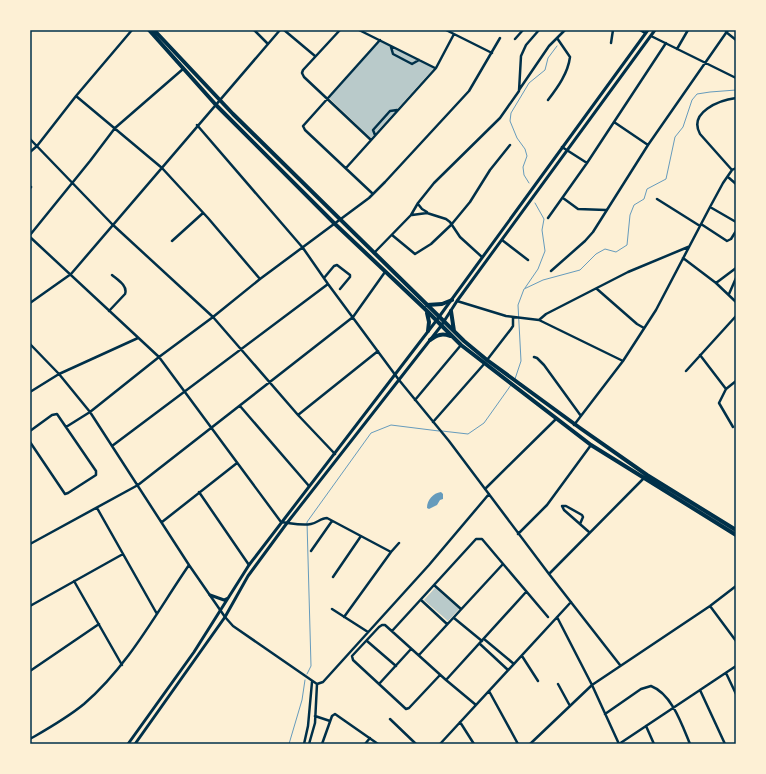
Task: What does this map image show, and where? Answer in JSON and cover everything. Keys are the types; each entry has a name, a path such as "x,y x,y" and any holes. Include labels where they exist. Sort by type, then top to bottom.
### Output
{"main road":[{"path":"149,30 216,105 335,224 385,272 426,307 430,322 428,331"},
{"path":"157,31 220,100 341,220 461,345 486,361 646,476 736,535"},
{"path":"426,307 442,304 452,300"},
{"path":"451,312 454,332"},
{"path":"442,324 454,332 486,361"},
{"path":"430,340 438,335 445,334 452,337"},
{"path":"518,385 556,419 591,445 736,530"}],"street":[{"path":"30,152 37,146 76,96 132,30"},
{"path":"254,30 268,44"},
{"path":"30,302 70,274 280,30"},
{"path":"284,30 315,56"},
{"path":"340,30 315,56 302,73 304,77 371,140"},
{"path":"359,30 436,68"},
{"path":"446,30 492,53"},
{"path":"515,39 523,30"},
{"path":"519,91 521,56 526,45 540,30"},
{"path":"374,254 411,215 418,203 434,183 500,118 549,46 564,30"},
{"path":"611,43 613,30"},
{"path":"128,744 194,652 249,565 452,300 647,32 640,30"},
{"path":"135,744 225,617 248,576 287,523 451,312 655,30"},
{"path":"677,49 688,30"},
{"path":"551,271 589,237 648,145 704,62 727,31 736,40"},
{"path":"346,168 436,68 454,34"},
{"path":"651,36 736,78"},
{"path":"66,427 90,412 260,279 341,220 373,194 469,92 500,38"},
{"path":"548,100 556,90 565,74 570,57 557,38"},
{"path":"373,194 305,130 303,126 380,40"},
{"path":"548,218 587,163 666,43"},
{"path":"391,46 393,54 410,64 419,60"},
{"path":"183,68 115,128 30,236 159,357 281,522 312,524 323,518 332,521 391,552"},
{"path":"76,96 162,168 260,279"},
{"path":"732,170 700,134 698,129 700,117 706,109 715,103 736,98"},
{"path":"375,135 373,130 390,111 398,110"},
{"path":"614,122 648,145"},
{"path":"197,125 303,248 399,380 441,432 620,665"},
{"path":"30,139 112,224 213,317 298,415 335,454"},
{"path":"392,235 413,253 417,254 431,244 451,225 470,202 490,170 510,145"},
{"path":"562,147 587,163"},
{"path":"574,424 623,361 656,310 710,207 732,170 736,168"},
{"path":"728,177 736,184"},
{"path":"563,198 578,209 606,210"},
{"path":"657,199 727,241 731,239 736,231"},
{"path":"418,203 422,209 428,213 446,219 460,237 482,257"},
{"path":"710,207 736,222"},
{"path":"172,241 203,213"},
{"path":"411,215 428,213"},
{"path":"502,240 528,260"},
{"path":"539,320 546,314 628,272 689,246"},
{"path":"683,258 716,283 736,302"},
{"path":"324,278 334,266 337,266 350,275 340,289"},
{"path":"716,283 736,268"},
{"path":"30,544 138,485 353,317 385,272"},
{"path":"109,311 127,291 112,275"},
{"path":"729,294 736,278"},
{"path":"112,446 328,284"},
{"path":"597,289 637,324 644,328"},
{"path":"457,302 515,318 539,320 623,361"},
{"path":"686,371 736,316"},
{"path":"434,423 511,329 515,318"},
{"path":"30,392 59,374 138,338"},
{"path":"30,344 59,374 90,412 189,565 225,617 233,626 317,684 323,682 429,565 489,494"},
{"path":"415,400 461,345"},
{"path":"298,415 378,351"},
{"path":"700,355 726,389"},
{"path":"534,357 544,365 581,416"},
{"path":"733,427 719,403 726,389 736,381"},
{"path":"733,384 736,388"},
{"path":"240,406 309,486"},
{"path":"30,431 52,415 57,414 96,471 96,475 65,494 30,442"},
{"path":"485,489 556,419"},
{"path":"518,534 547,505 591,445"},
{"path":"162,522 237,463"},
{"path":"549,574 646,476"},
{"path":"200,492 249,565"},
{"path":"580,524 583,518 582,516 566,506 562,507 564,510 589,532"},
{"path":"97,508 157,614"},
{"path":"311,552 332,521"},
{"path":"333,577 361,536"},
{"path":"392,631 476,539 482,539 548,618"},
{"path":"344,617 399,543"},
{"path":"30,606 123,554"},
{"path":"419,655 503,564"},
{"path":"30,739 62,720 84,704 110,679 157,614 189,565"},
{"path":"74,581 122,664"},
{"path":"434,585 461,609"},
{"path":"530,744 592,685 710,606 736,586"},
{"path":"446,680 526,592"},
{"path":"210,595 224,600 230,597"},
{"path":"420,600 447,624"},
{"path":"440,744 571,602"},
{"path":"710,606 736,641"},
{"path":"332,609 368,632"},
{"path":"557,617 592,685 618,743"},
{"path":"454,618 482,641 514,664"},
{"path":"30,671 99,624"},
{"path":"440,674 407,709 353,660 352,656 382,625 385,625 476,705"},
{"path":"367,641 396,666"},
{"path":"482,641 508,670"},
{"path":"379,684 411,649"},
{"path":"522,656 538,682"},
{"path":"613,744 618,743 646,726 736,666"},
{"path":"726,673 736,694"},
{"path":"304,744 308,726 312,682"},
{"path":"309,744 315,716 317,684"},
{"path":"558,684 570,706"},
{"path":"605,714 642,689 651,686 659,690 673,707 690,744"},
{"path":"700,690 725,744"},
{"path":"489,691 518,744"},
{"path":"322,744 332,716 335,714 378,744"},
{"path":"315,716 330,721"},
{"path":"390,720 416,744"},
{"path":"460,722 474,744"},
{"path":"646,726 654,744"},
{"path":"365,744 370,738"}],"shaded area":[{"path":"380,41 434,68 371,138 329,98"},
{"path":"435,588 459,609 448,621 424,600"}],"water":[{"path":"441,492 443,494 443,499 440,500 437,505 429,509 427,508 431,497"}],"waterway":[{"path":"529,183 524,175 523,167 527,156 525,149 517,138 510,121 511,113 529,83 545,70 548,58 557,46"},
{"path":"515,379 521,361 518,305 524,289 543,280 580,270 596,254 605,249 616,252 627,245 630,215 634,205 644,199 647,189 666,179 675,137 683,127 692,100 697,94 736,90"},
{"path":"525,288 538,269 545,251 542,230 544,219 535,203"},
{"path":"442,431 468,434 484,423 511,385"},
{"path":"307,674 311,666 307,522 371,433 391,425 439,431"},
{"path":"289,744 302,700 305,680"}]}
